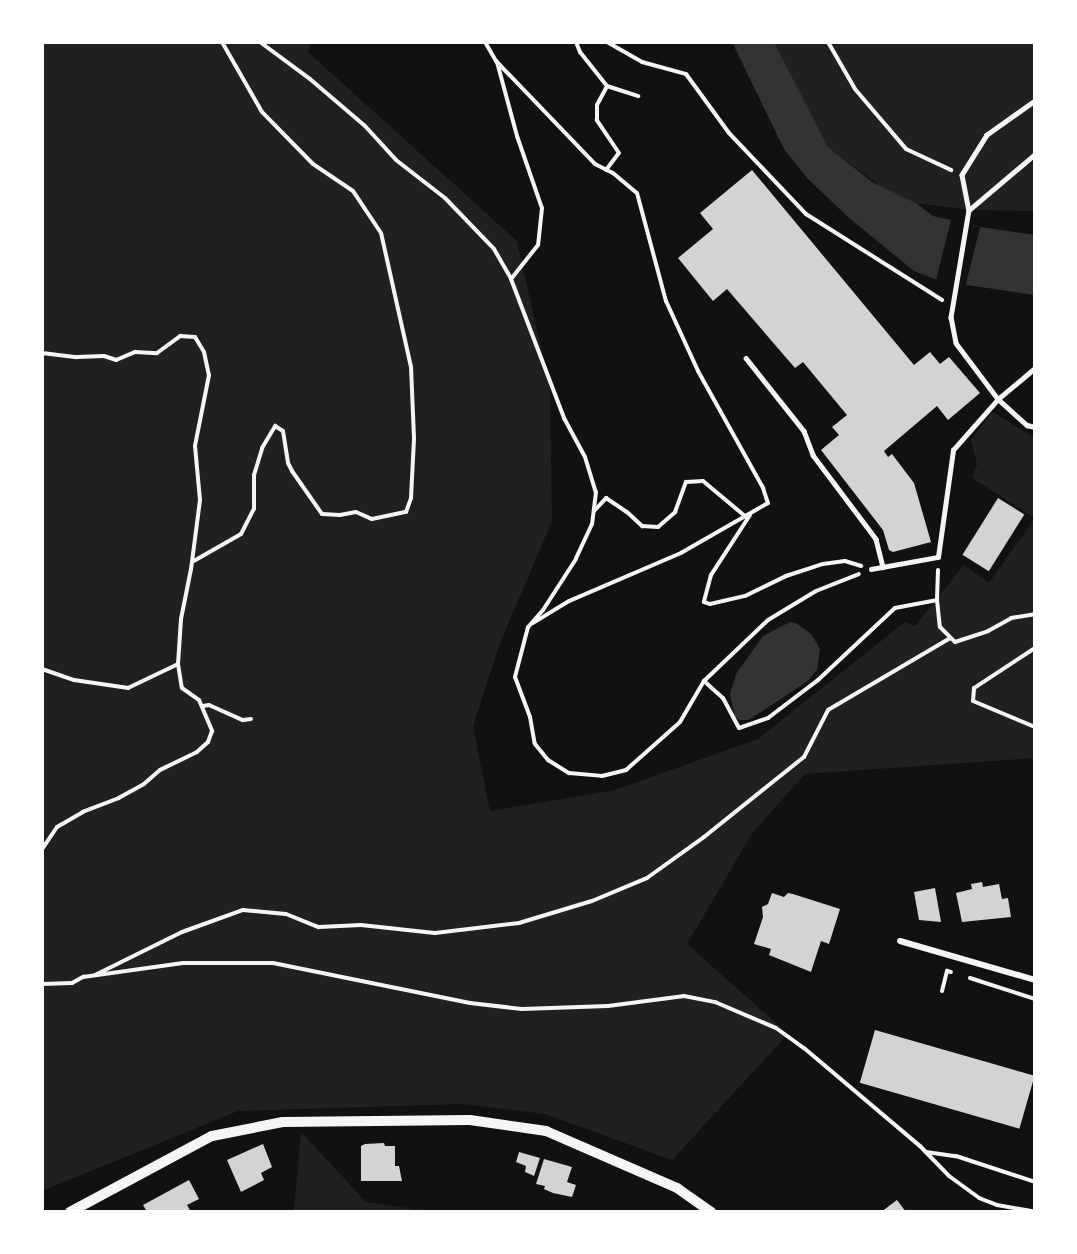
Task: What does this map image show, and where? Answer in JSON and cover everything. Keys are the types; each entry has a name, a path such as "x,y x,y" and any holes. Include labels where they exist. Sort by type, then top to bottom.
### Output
{"street":[{"path":"900,941 1035,980"},
{"path":"70,1212 212,1136 284,1122 470,1120 546,1131 676,1188 711,1212"}],"lane":[{"path":"1035,101 987,135 962,175 969,210 951,317 956,343 998,399 1027,425 1035,427"},
{"path":"969,210 1035,154"},
{"path":"746,358 804,431 813,455 876,538 883,567"},
{"path":"870,569 939,557 953,450 998,399 1035,368"}],"path":[{"path":"192,561 241,534 254,509 254,475 262,447 275,426 283,430 288,464 322,514 340,515 356,512 372,519 406,512 411,498 414,438 411,367 381,233 353,191 313,164 262,112 222,42"},
{"path":"260,42 310,79 365,126 396,160 446,198 494,249 511,279 564,417 585,457 596,492 592,524 576,559 543,610 528,627 515,677 530,717 535,744 548,760 569,774 602,776 626,770 680,722 704,681 768,620 816,591 870,569"},
{"path":"485,42 496,61 595,164 637,193 666,301 698,371 764,488 768,504 681,552 569,601 528,627"},
{"path":"576,42 580,51 607,86 638,96"},
{"path":"607,42 642,63 686,74 729,133 807,214 952,306"},
{"path":"828,42 855,89 906,149 962,175"},
{"path":"496,61 517,136 542,208 538,245 511,279"},
{"path":"606,170 619,153 597,120 597,105 607,86"},
{"path":"42,353 77,357 104,356 116,360 135,352 157,352 180,336 195,337 204,352 209,375 195,446 200,500 181,620 178,664 182,688 203,706 212,731 208,742 197,752 160,770 144,784 119,798 83,812 57,827 42,849"},
{"path":"593,512 606,498 627,512 642,526 658,527 675,512 686,482 703,481 729,500 746,517"},
{"path":"751,514 711,574 704,602 710,604 745,596 786,576 823,564 845,561 870,569"},
{"path":"939,557 937,600 940,627 955,642 988,631 1011,618 1035,614"},
{"path":"704,681 723,698 739,728 768,718 818,680 894,608 937,600"},
{"path":"42,984 72,983 91,977 182,932 243,910 286,914 319,927 361,925 435,933 519,923 592,901 647,878 704,837 804,757 828,710 950,638"},
{"path":"1035,648 974,688 973,701 1035,727"},
{"path":"42,669 74,680 128,688 178,664"},
{"path":"203,706 209,705 243,720 251,719"},
{"path":"91,977 183,963 273,963 470,1003 522,1009 609,1006 684,996 716,1002 786,1034 926,1152 949,1176 979,1198 997,1205 1035,1212"},
{"path":"942,992 947,971 956,974"},
{"path":"965,977 1035,999"},
{"path":"926,1152 956,1156 1035,1182"}],"shaded area":[{"path":"42,42 311,42 308,52 517,241 550,389 552,521 500,643 473,726 490,811 615,790 758,739 905,622 915,626 964,565 989,583 1035,518 1035,758 805,774 753,832 687,944 788,1034 672,1160 545,1114 462,1104 238,1111 42,1191"},
{"path":"732,42 774,42 828,147 872,182 916,203 933,216 980,227 1035,235 1035,295 940,281 914,271 848,217 807,178 784,149"},
{"path":"774,42 1035,42 1035,211 969,210 916,203 880,186 828,147"},
{"path":"993,412 1035,438 1035,518 972,478 977,465 971,439"},
{"path":"790,622 796,623 811,634 820,649 817,670 808,681 764,710 748,720 740,720 735,717 730,694 736,674 763,636"},
{"path":"301,1132 366,1202 435,1212 294,1212"}],"pier":[{"path":"951,220 980,227 964,290 935,283"}],"building":[{"path":"752,170 914,365 930,352 940,364 949,357 980,393 948,420 937,406 884,451 888,457 892,454 914,483 931,542 893,552 889,550 883,530 821,450 839,435 832,427 847,415 803,362 795,368 727,289 713,301 678,258 713,229 700,213"},
{"path":"998,498 1024,514 989,571 962,555"},
{"path":"982,882 983,887 999,884 1002,899 1008,898 1011,917 962,922 956,893 972,889 971,884"},
{"path":"935,888 941,922 919,920 914,892"},
{"path":"772,893 784,897 788,893 793,894 840,909 829,944 821,941 811,972 769,955 771,949 754,944 763,917 762,907 768,904"},
{"path":"875,1030 1035,1076 1019,1129 860,1083"},
{"path":"384,1143 385,1146 395,1146 395,1166 399,1166 402,1181 361,1181 361,1146"},
{"path":"263,1144 272,1167 261,1173 264,1180 241,1192 227,1160"},
{"path":"519,1152 540,1158 534,1176 525,1172 526,1166 516,1162"},
{"path":"544,1159 572,1167 567,1182 576,1185 572,1197 553,1193 544,1189 545,1186 536,1184"},
{"path":"189,1180 199,1199 187,1205 191,1212 141,1212 146,1210 143,1205"},
{"path":"897,1200 906,1212 881,1212"}]}
